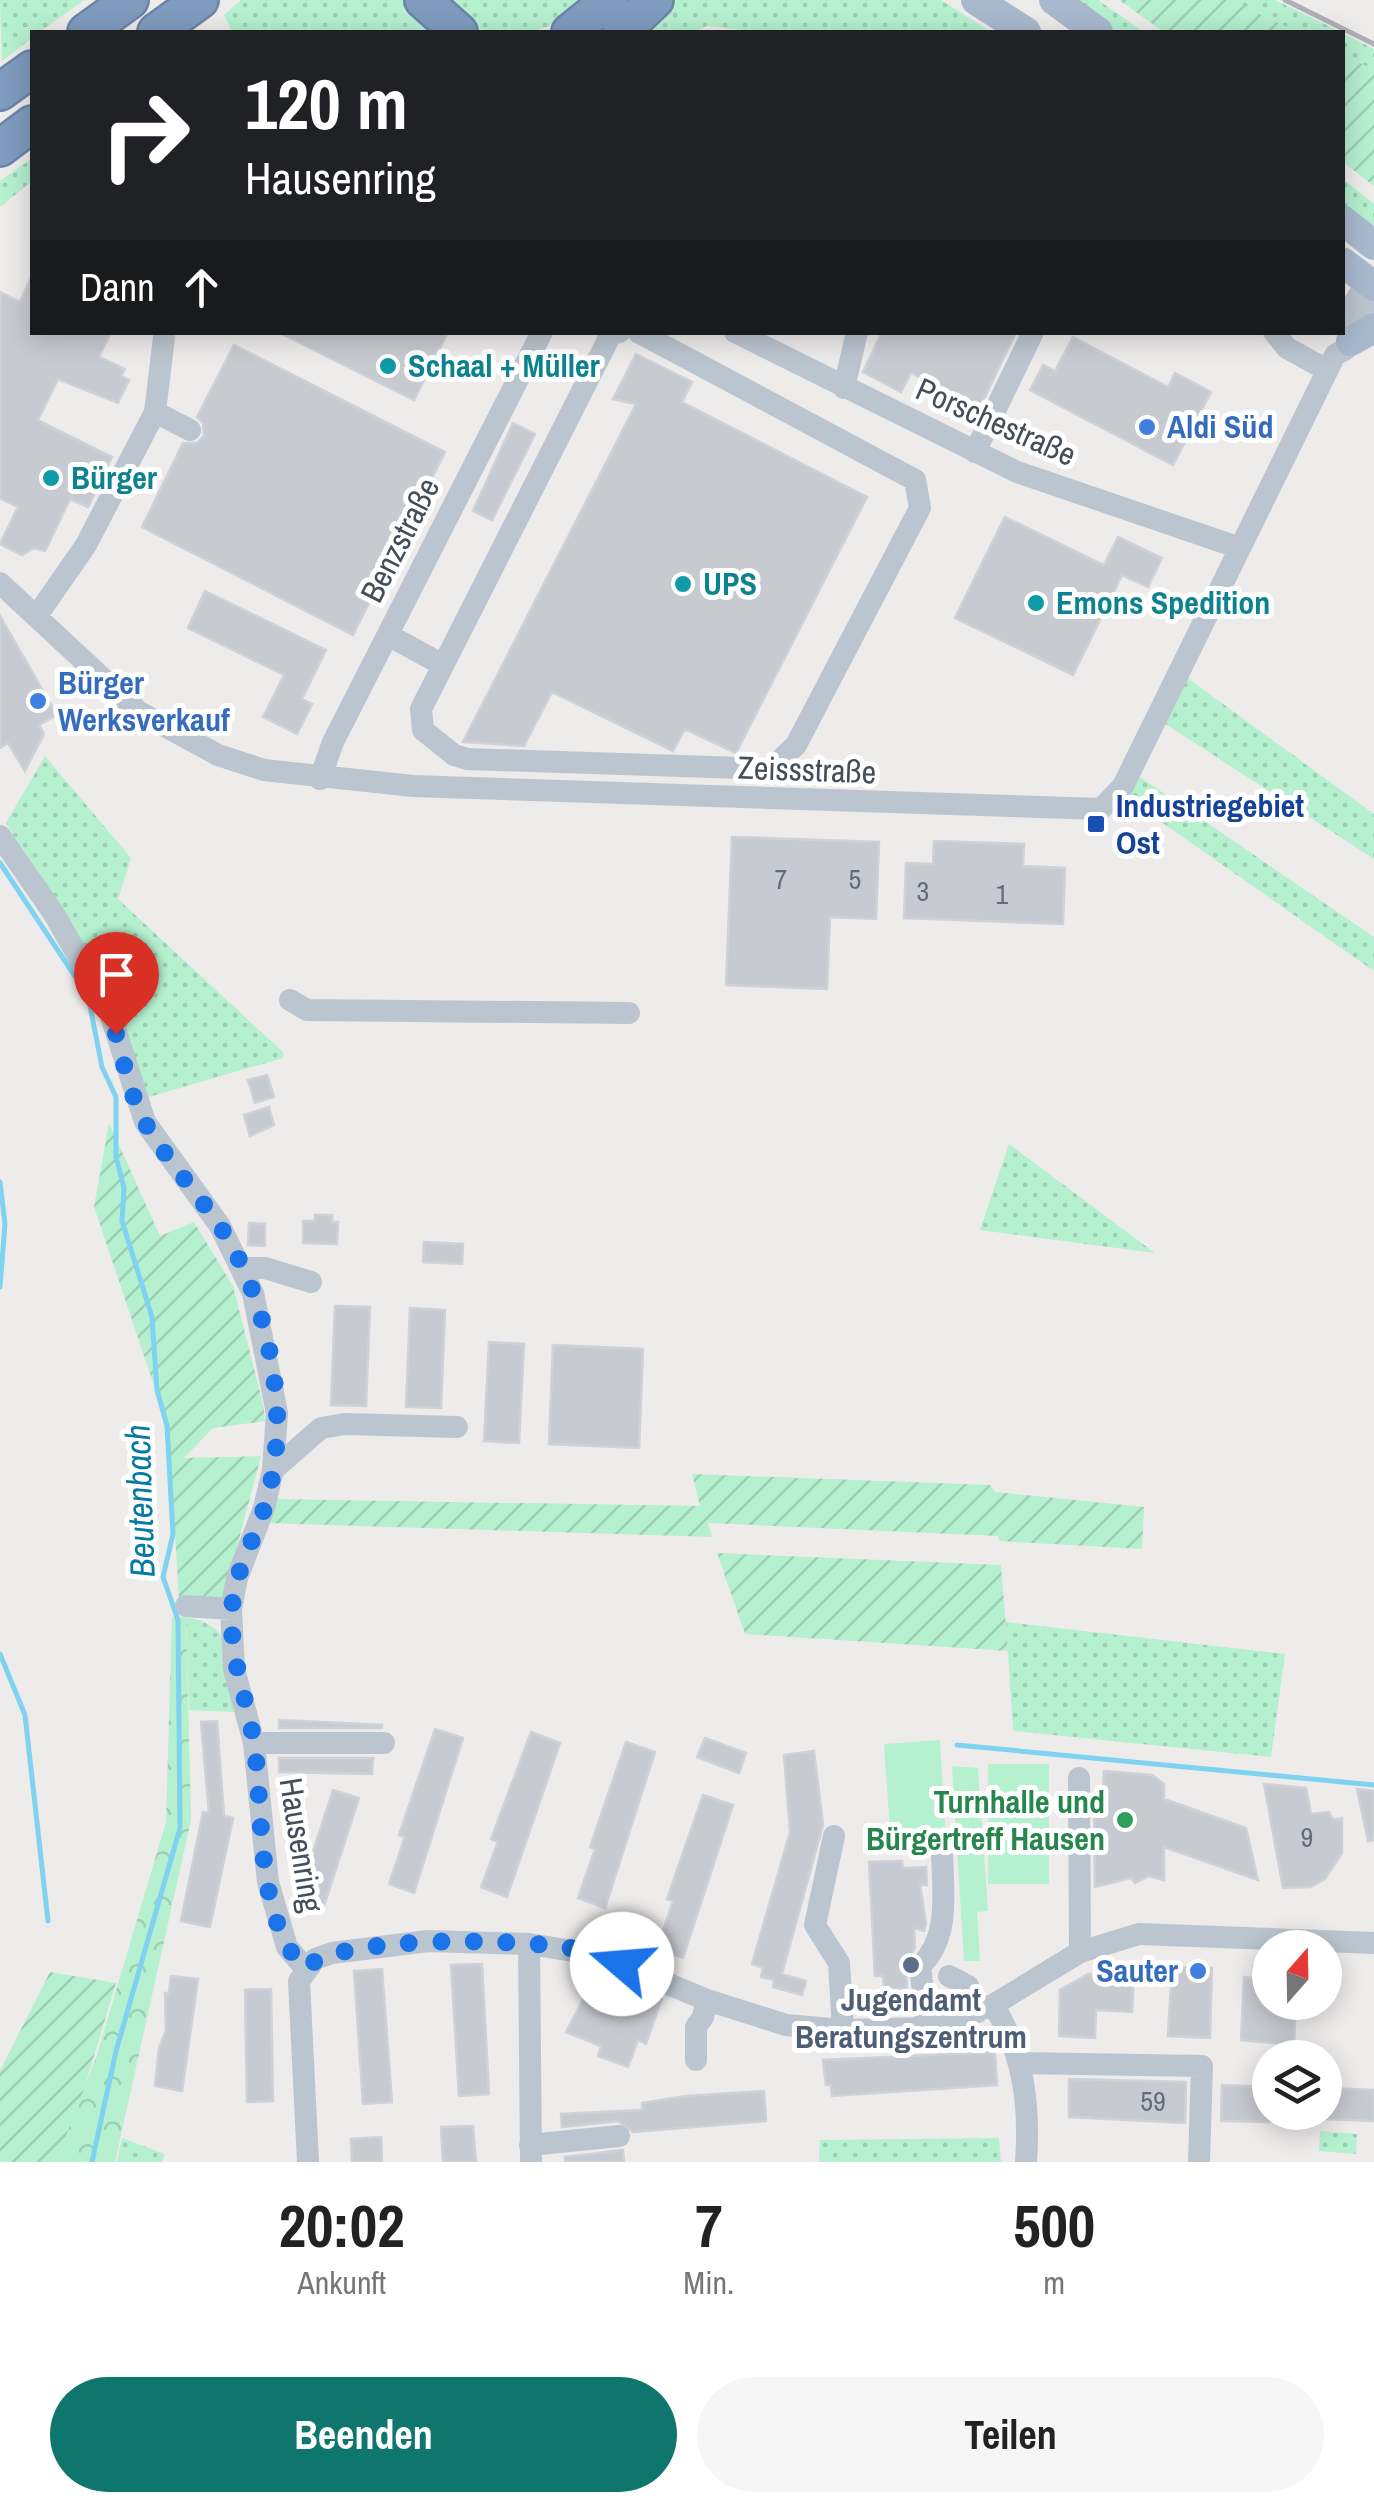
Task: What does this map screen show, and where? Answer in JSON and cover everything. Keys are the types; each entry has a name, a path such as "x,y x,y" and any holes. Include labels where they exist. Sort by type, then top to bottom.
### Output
{"highway":[{"path":"89,30 130,0"},
{"path":"159,30 200,0"},
{"path":"422,0 457,30"},
{"path":"572,30 610,0"},
{"path":"623,30 655,0"},
{"path":"0,92 30,70"},
{"path":"0,148 30,126"}],"main road":[{"path":"976,0 1023,30"},
{"path":"1054,0 1095,30"},
{"path":"1345,222 1374,245"},
{"path":"1345,264 1374,288"}],"street":[{"name":"Zeissstraße","path":"1345,334 1362,290 1374,288"},
{"name":"Zeissstraße","path":"0,583 38,614 104,684 176,735 264,770 320,780 1086,812 1100,809 1123,786 1240,548 1283,449 1344,337 1374,307"},
{"name":"Benzstraße","path":"320,780 333,742 540,335"},
{"path":"610,335 421,709 423,730 454,755 467,758 771,769 796,744 920,508 915,480 644,335"},
{"name":"Porschestraße","path":"741,335 1017,472 1240,548"},
{"path":"844,388 855,357 857,335"},
{"path":"976,452 1033,335"},
{"path":"1276,335 1287,348 1344,337"},
{"path":"38,614 86,545 156,412 164,337"},
{"path":"156,412 190,430"},
{"path":"388,635 443,665"},
{"name":"Hausenring","path":"0,836 54,914 109,1010 145,1122 220,1226 244,1268 272,1374 277,1413 273,1470 264,1508 237,1578 232,1610 234,1669 252,1734 268,1882 286,1947 305,1968 332,1954 428,1940 529,1944 598,1955 707,2000 786,2025 843,2030 926,2028 986,2009 1080,1952 1139,1934 1374,1943"},
{"path":"290,1000 307,1010 629,1013"},
{"path":"244,1268 265,1268 311,1282"},
{"path":"273,1470 321,1428 345,1424 457,1428"},
{"path":"186,1606 232,1610"},
{"path":"252,1734 384,1744"},
{"path":"1079,1778 1080,1952"},
{"path":"834,1836 814,1925 839,1962 843,2030"},
{"path":"926,2028 920,1966 930,1956 942,1930 942,1848"},
{"path":"529,1944 530,2153 619,2136"},
{"path":"305,1968 299,1995 308,2162"},
{"path":"949,1976 968,1986 1008,2028 1028,2100 1026,2162"},
{"path":"696,2060 696,2027 704,2017 707,2000"},
{"path":"1020,2063 1202,2066 1199,2162"}],"green space":[{"path":"0,0 84,0 43,30 30,30 30,40 2,61"},
{"path":"241,0 410,0 440,30 231,30 224,15"},
{"path":"435,0 597,0 537,30 486,30 456,16"},
{"path":"676,0 941,0 988,30 744,30 707,26 698,30 646,30"},
{"path":"1068,0 1098,0 1141,30 1108,30"},
{"path":"1119,0 1231,0 1293,30 1161,30"},
{"path":"1231,0 1275,0 1337,30 1293,30"},
{"path":"1345,34 1374,49 1374,70 1345,56"},
{"path":"1345,56 1374,70 1374,186 1345,164"},
{"path":"30,159 30,183 0,207 0,181"},
{"path":"1345,180 1374,204 1374,231 1345,209"},
{"path":"1186,677 1374,814 1374,859 1164,723"},
{"path":"45,756 131,858 118,899 284,1053 283,1058 135,1101 113,1008 6,823"},
{"path":"1140,777 1374,937 1374,971 1127,798"},
{"path":"109,1123 160,1236 194,1222 233,1286 264,1408 265,1421 213,1428 184,1458 261,1456 222,1603 179,1601 169,1430 94,1207"},
{"path":"1009,1144 1155,1253 980,1230"},
{"path":"692,1474 990,1485 995,1492 1144,1507 1142,1549 1000,1541 998,1536 708,1523 712,1537 267,1523 274,1499 700,1506"},
{"path":"717,1553 1001,1565 1008,1651 745,1634"},
{"path":"172,1617 186,1617 191,1820 115,2162 55,2162 97,2055 166,1822"},
{"path":"186,1617 203,1622 224,1639 232,1665 237,1712 189,1710"},
{"path":"1006,1622 1285,1654 1271,1757 1013,1731"},
{"path":"940,1740 945,1827 890,1831 884,1744"},
{"path":"988,1764 1049,1764 1049,1884 988,1884"},
{"path":"952,1766 978,1768 988,1911 977,1912 980,1961 964,1961"},
{"path":"50,1972 116,1983 84,2089 56,2162 0,2162 0,2071"},
{"path":"1320,2131 1357,2134 1356,2154 1319,2151"},
{"path":"122,2138 165,2154 162,2162 117,2162"},
{"path":"999,2138 1001,2162 819,2162 820,2140"}],"building":[{"name":"Bürger","path":"30,280 30,335 110,335 99,357 125,369 121,376 129,380 118,403 58,379 38,420 112,457 88,507 70,499 45,551 34,548 22,555 0,544 18,507 0,498 0,292 20,302"},
{"name":"Schaal + Müller","path":"284,335 446,335 414,400"},
{"path":"881,335 1015,335 980,407 911,373 901,392 863,372"},
{"name":"Aldi Süd","path":"1073,337 1168,387 1175,373 1211,392 1173,465 1030,390 1043,365 1055,371"},
{"path":"234,345 445,452 353,635 142,527 183,443 197,443 204,436 203,423 197,417"},
{"name":"UPS","path":"636,354 692,382 682,402 867,497 736,753 685,729 673,751 552,692 524,746 463,742 636,404 613,399"},
{"path":"513,423 535,434 492,520 473,511"},
{"name":"Emons Spedition","path":"1005,517 1104,565 1118,537 1162,558 1148,587 1122,575 1073,675 955,618"},
{"path":"205,591 326,650 302,699 312,704 297,734 263,717 284,675 188,628"},
{"path":"0,616 57,715 39,725 44,734 25,771 8,743 0,748"},
{"path":"732,837 879,842 876,919 830,917 827,989 726,985"},
{"path":"934,841 1024,844 1023,866 1065,868 1063,924 904,918 906,863 933,864"},
{"path":"267,1075 274,1097 255,1103 248,1080"},
{"path":"269,1107 274,1125 250,1136 244,1115"},
{"path":"315,1215 332,1215 332,1222 338,1222 337,1244 303,1243 303,1221 315,1221"},
{"path":"249,1223 265,1224 265,1246 248,1245"},
{"path":"424,1242 463,1244 462,1264 423,1262"},
{"path":"335,1306 370,1307 366,1406 331,1405"},
{"path":"410,1308 445,1310 441,1408 406,1407"},
{"path":"489,1342 524,1344 519,1443 484,1441"},
{"path":"553,1345 643,1349 639,1448 549,1444"},
{"path":"279,1720 382,1725 382,1728 279,1728"},
{"path":"217,1721 224,1816 233,1818 210,1927 181,1921 203,1812 209,1813 201,1722"},
{"path":"435,1729 463,1738 414,1893 389,1884 405,1837 399,1835"},
{"path":"531,1732 560,1743 507,1897 481,1887 498,1842 491,1839"},
{"path":"705,1738 746,1753 739,1773 697,1757"},
{"path":"626,1742 655,1752 605,1908 578,1898 595,1849 590,1847"},
{"path":"814,1751 823,1825 782,1974 806,1981 802,1995 773,1987 774,1980 761,1977 763,1968 752,1964 790,1832 784,1755"},
{"path":"279,1758 373,1758 372,1774 279,1772"},
{"name":"Turnhalle und Bürgertreff Hausen","path":"1104,1771 1152,1775 1164,1784 1164,1799 1246,1828 1258,1880 1164,1847 1164,1880 1149,1876 1135,1883 1131,1878 1095,1887 1094,1792 1103,1789"},
{"path":"1264,1784 1306,1788 1311,1814 1329,1812 1333,1820 1342,1818 1342,1853 1325,1879 1310,1887 1283,1888"},
{"path":"1357,1789 1374,1791 1374,1840 1368,1841"},
{"path":"333,1790 359,1798 324,1906 298,1898"},
{"path":"703,1795 733,1805 683,1958 657,1949 673,1901 667,1899"},
{"path":"902,1861 903,1868 926,1867 927,1885 920,1885 926,1923 924,1931 914,1928 915,1948 906,1962 907,1989 884,1990 883,1976 875,1976 869,1862"},
{"path":"482,1964 489,2094 459,2096 451,1965"},
{"path":"1172,1967 1212,1968 1210,2038 1168,2036"},
{"path":"382,1969 392,2102 363,2104 354,1971"},
{"path":"1088,1974 1134,1975 1132,2012 1096,2010 1095,2038 1059,2036 1060,1990"},
{"path":"171,1976 198,1979 182,2091 155,2086 159,2048 166,2030 165,1993 169,1993"},
{"path":"1244,1977 1252,1978 1252,2020 1295,2020 1294,2040 1241,2040"},
{"path":"634,1986 662,1998 646,2044 638,2040 628,2067 598,2056 601,2046 566,2032 588,1990 628,2004"},
{"path":"271,1989 273,2101 247,2102 245,1990"},
{"path":"995,2052 997,2085 832,2096 831,2085 826,2085 823,2060"},
{"path":"1069,2079 1186,2082 1185,2123 1069,2117"},
{"path":"1222,2085 1252,2086 1252,2122 1221,2121"},
{"path":"1342,2089 1374,2090 1374,2121 1342,2120"},
{"path":"764,2091 766,2121 633,2132 618,2121 562,2127 561,2114 642,2110 642,2103 686,2096"},
{"path":"473,2126 476,2162 443,2162 441,2127"},
{"path":"381,2137 382,2162 352,2162 351,2139"},
{"path":"623,2150 624,2162 565,2162 565,2157"}],"waterway":[{"name":"Beutenbach","path":"0,863 88,996 102,1067 116,1097 116,1157 124,1188 122,1221 152,1317 157,1390 167,1426 173,1534 163,1577 178,1620 180,1828 116,2051 92,2162"},
{"path":"0,1182 5,1224 0,1287"},
{"path":"0,1654 25,1715 48,1921"},
{"path":"957,1745 1374,1785"}],"railway":[{"path":"1285,0 1374,44"}],"place":[{"name":"Schaal + Müller","path":"388,366"},
{"name":"Aldi Süd","path":"1147,427"},
{"name":"Bürger","path":"51,478"},
{"name":"UPS","path":"683,584"},
{"name":"Emons Spedition","path":"1036,603"},
{"name":"Bürger Werksverkauf","path":"38,701"},
{"name":"Industriegebiet Ost","path":"1096,824"},
{"name":"Turnhalle und Bürgertreff Hausen","path":"1125,1820"},
{"name":"Jugendamt Beratungszentrum","path":"911,1965"},
{"name":"Sauter","path":"1198,1971"}],"route":[{"path":"116,1034 145,1122 220,1226 244,1268 254,1293 272,1374 277,1413 273,1470 264,1508 237,1578 232,1610 234,1669 254,1743 263,1851 286,1947 305,1968 315,1959 332,1954 428,1940 570,1948 622,1964"}]}
